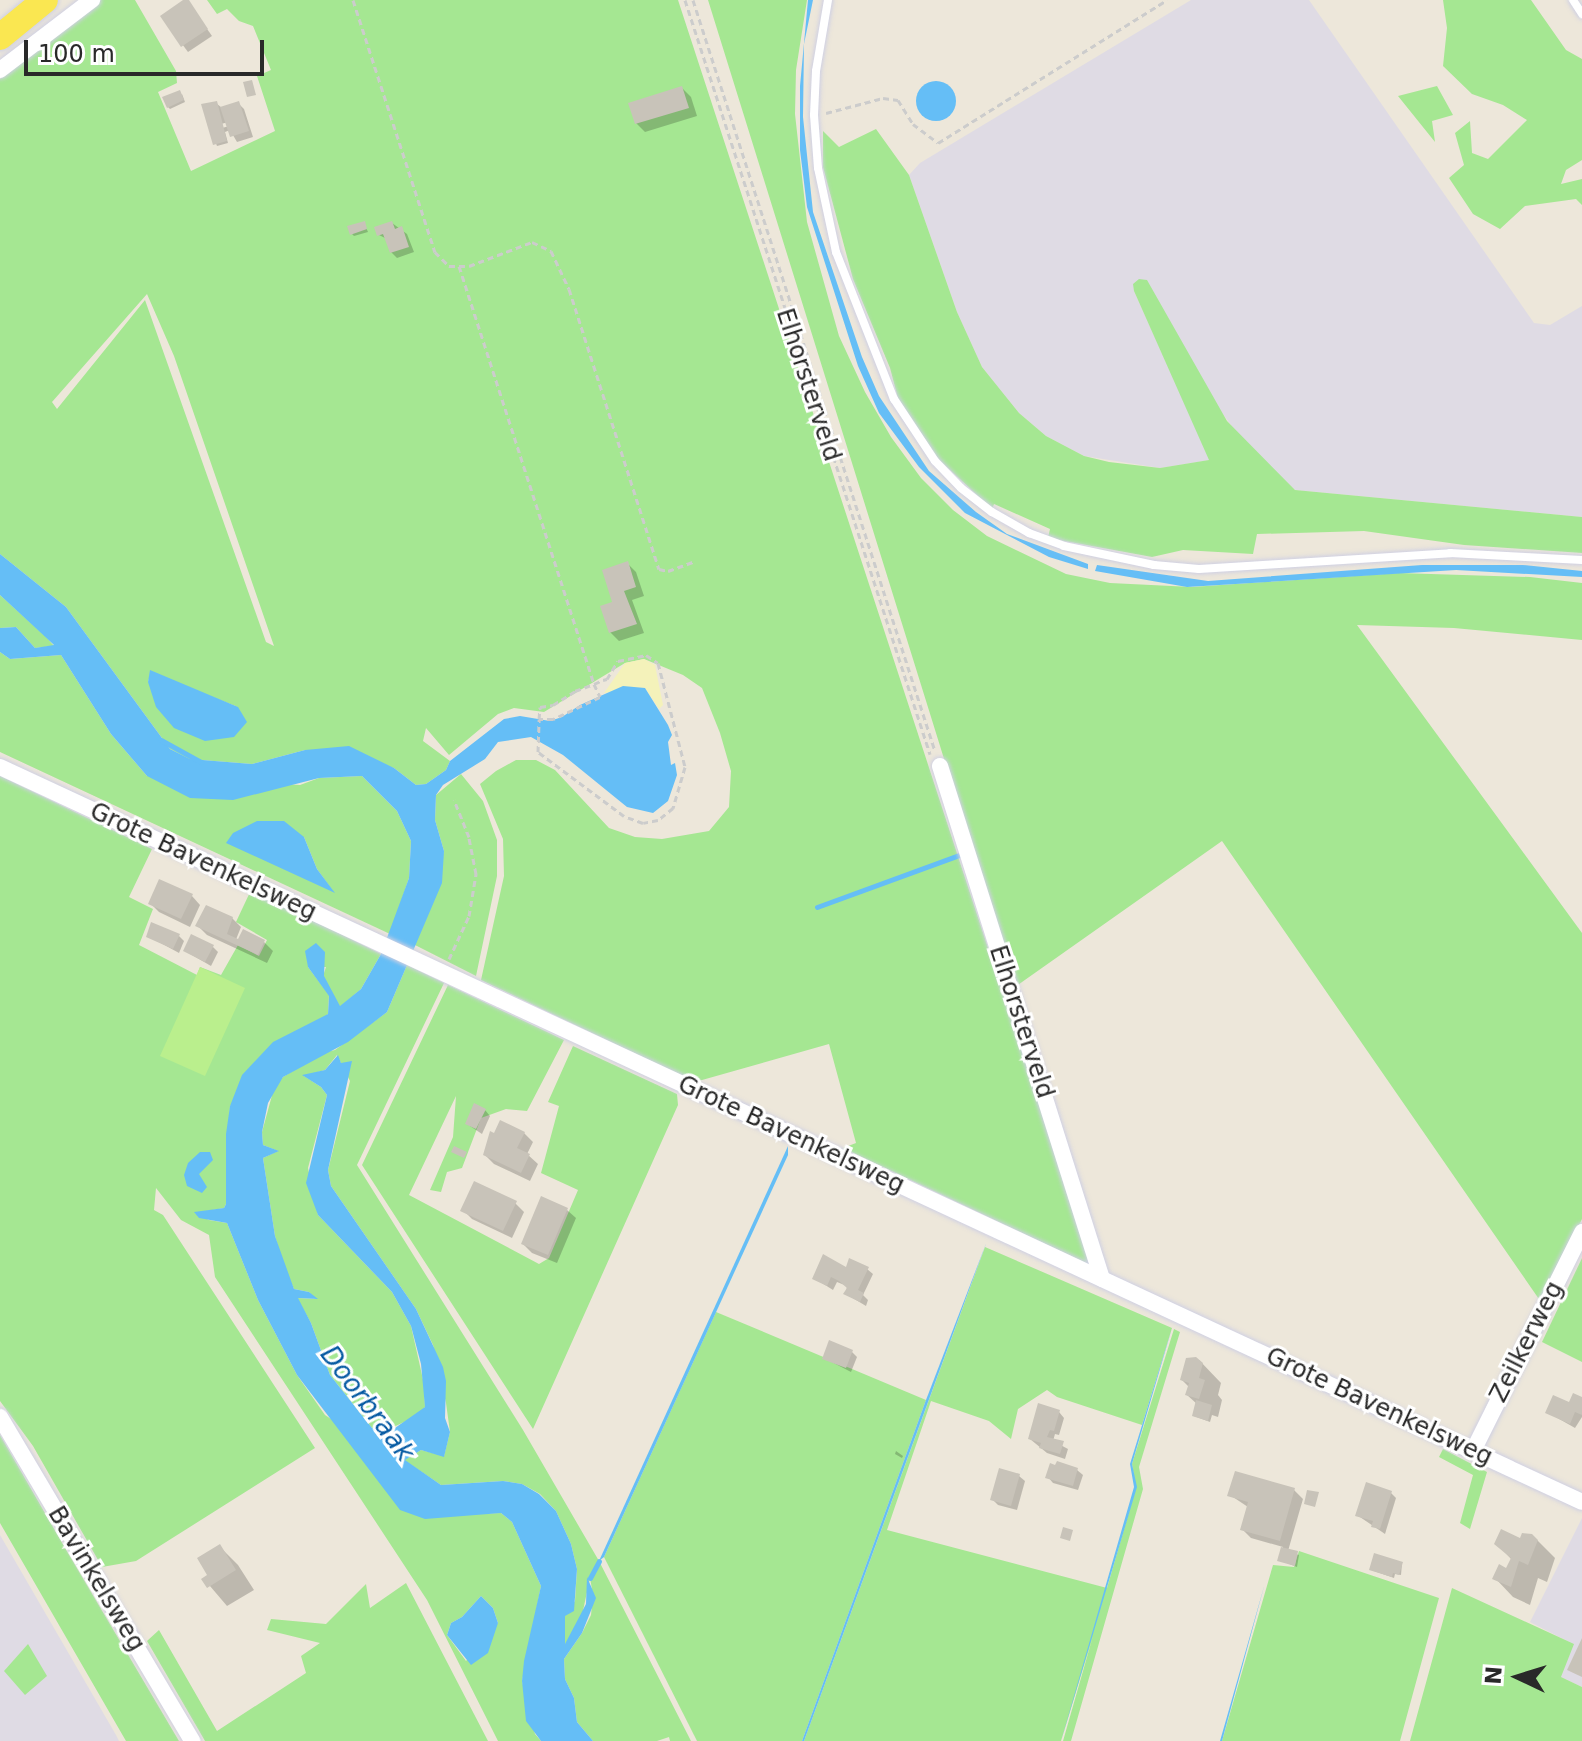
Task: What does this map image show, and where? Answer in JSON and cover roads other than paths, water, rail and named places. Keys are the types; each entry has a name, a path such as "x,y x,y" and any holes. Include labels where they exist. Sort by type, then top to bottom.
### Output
{"main road":[{"path":"0,37 45,0"}],"street":[{"path":"0,70 92,0"},
{"name":"Elhorsterveld","path":"940,766 1102,1279"},
{"name":"Grote Bavenkelsweg","path":"0,767 1582,1502"},
{"name":"Zeilkerweg","path":"1473,1451 1582,1232"},
{"name":"Bavinkelsweg","path":"0,1417 192,1741"}],"lane":[{"path":"828,0 816,71 814,115 825,210 836,252 894,399 935,461 992,512 1029,533 1064,546 1154,565 1199,569 1450,553 1582,560"},
{"path":"1573,0 1582,14"}],"water":[{"path":"808,0 813,0 804,44 803,117 813,212 862,357 879,396 929,471 976,512 1007,534 1088,564 1088,569 1049,557 965,513 919,467 879,413 858,366 807,207 800,150 800,86"},
{"path":"936,81 950,87 956,101 950,115 936,121 922,115 916,101 922,87"},
{"path":"0,554 66,607 170,749 190,759 252,764 305,750 349,746 394,768 416,785 426,784 504,719 520,716 550,721 623,686 645,688 668,725 672,735 668,742 671,765 675,763 677,775 668,801 653,813 627,807 563,755 531,737 498,742 485,759 443,785 436,795 435,820 444,851 442,883 387,1012 348,1042 283,1077 268,1103 262,1132 263,1145 279,1151 263,1158 275,1236 294,1289 309,1292 318,1299 298,1298 311,1323 330,1375 372,1428 385,1431 395,1428 425,1407 421,1364 411,1326 392,1292 318,1215 306,1183 327,1095 321,1087 302,1075 325,1070 338,1055 341,1063 352,1061 328,1170 331,1186 416,1309 443,1367 446,1381 445,1418 450,1432 444,1457 421,1450 405,1460 441,1485 503,1481 522,1484 539,1494 556,1511 571,1544 577,1569 574,1611 565,1616 565,1644 586,1604 587,1577 596,1598 582,1633 564,1659 565,1679 574,1698 577,1722 593,1741 541,1741 526,1721 522,1681 524,1661 541,1586 512,1522 501,1513 425,1519 400,1510 297,1375 258,1300 227,1223 199,1218 194,1212 224,1208 226,1204 226,1134 230,1106 242,1075 273,1042 328,1014 329,996 308,967 305,951 316,943 325,952 324,976 340,1006 361,989 381,954 409,878 411,841 397,811 362,776 319,778 233,800 190,798 147,776 111,734 61,655 10,659 0,652 0,628 16,627 35,648 54,645 0,595"},
{"path":"1097,565 1208,581 1422,565 1523,565 1582,571 1582,577 1456,570 1187,587 1095,571"},
{"path":"150,670 238,707 247,722 234,737 205,741 174,728 156,707 148,682"},
{"path":"257,821 284,821 304,837 317,869 335,893 226,843 233,833"},
{"path":"788,1146 788,1155 604,1557 599,1561"},
{"path":"200,1152 210,1152 213,1160 199,1174 207,1187 202,1193 187,1186 184,1175 188,1163"},
{"path":"987,1241 804,1741 802,1741 926,1400"},
{"path":"1172,1328 1132,1464 1137,1487 1061,1741 1134,1487 1130,1464"},
{"path":"1265,1583 1222,1741 1220,1741 1232,1699"},
{"path":"481,1596 493,1608 498,1623 488,1653 471,1665 447,1635 451,1623 462,1617"}],"waterway":[{"name":"Doorbraak","path":"161,740 201,762"},
{"path":"817,907 959,855"},
{"path":"590,1578 599,1561"}]}
